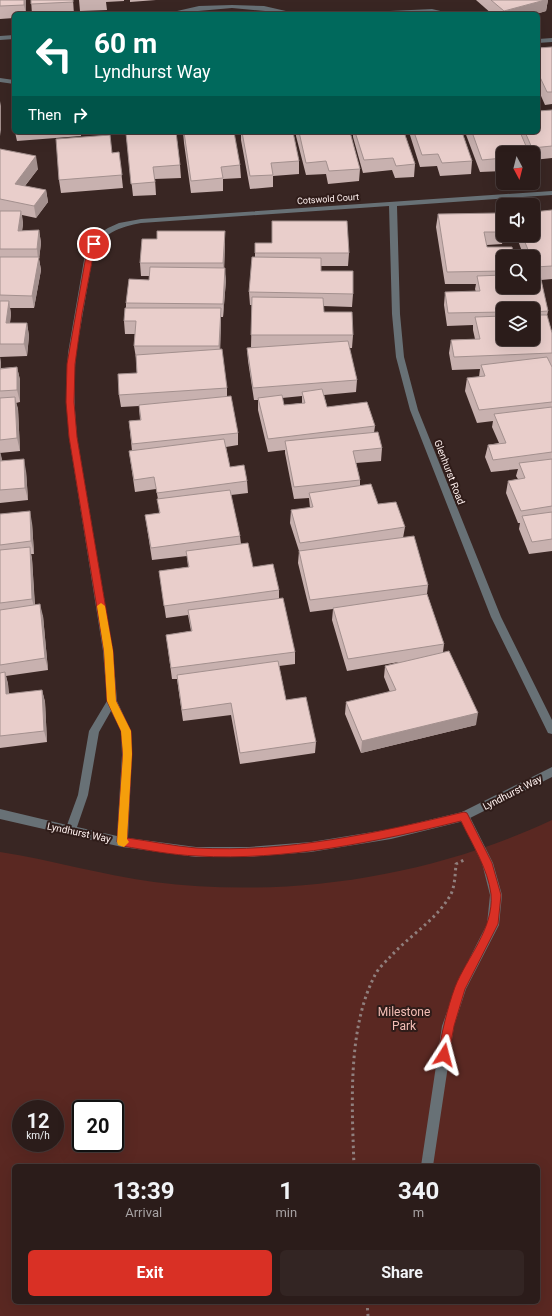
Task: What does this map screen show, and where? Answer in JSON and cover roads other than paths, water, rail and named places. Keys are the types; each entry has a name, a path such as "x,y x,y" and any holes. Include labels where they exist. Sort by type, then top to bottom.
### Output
{"street":[{"path":"178,12 194,9 248,6 287,12"},
{"path":"411,12 438,12"},
{"path":"0,38 12,38"},
{"path":"540,40 552,40"},
{"path":"0,80 12,82"},
{"name":"Cotswold Court","path":"112,701 108,651 73,437 70,402 71,364 90,256 94,244 106,231 118,225 141,221 552,193"},
{"name":"Glenhurst Road","path":"393,205 396,314 399,350 414,410 508,646 552,730"},
{"path":"70,831 83,795 94,732 112,701"},
{"path":"112,701 126,731 127,754 122,842"},
{"name":"Lyndhurst Way","path":"0,814 122,842 196,852 248,852 311,847 390,834 464,816 552,772"},
{"path":"426,1164 448,1026 460,987 493,924 496,895 487,863 464,816"}],"park label":[{"name":"Milestone Park","path":"404,1019"}]}
